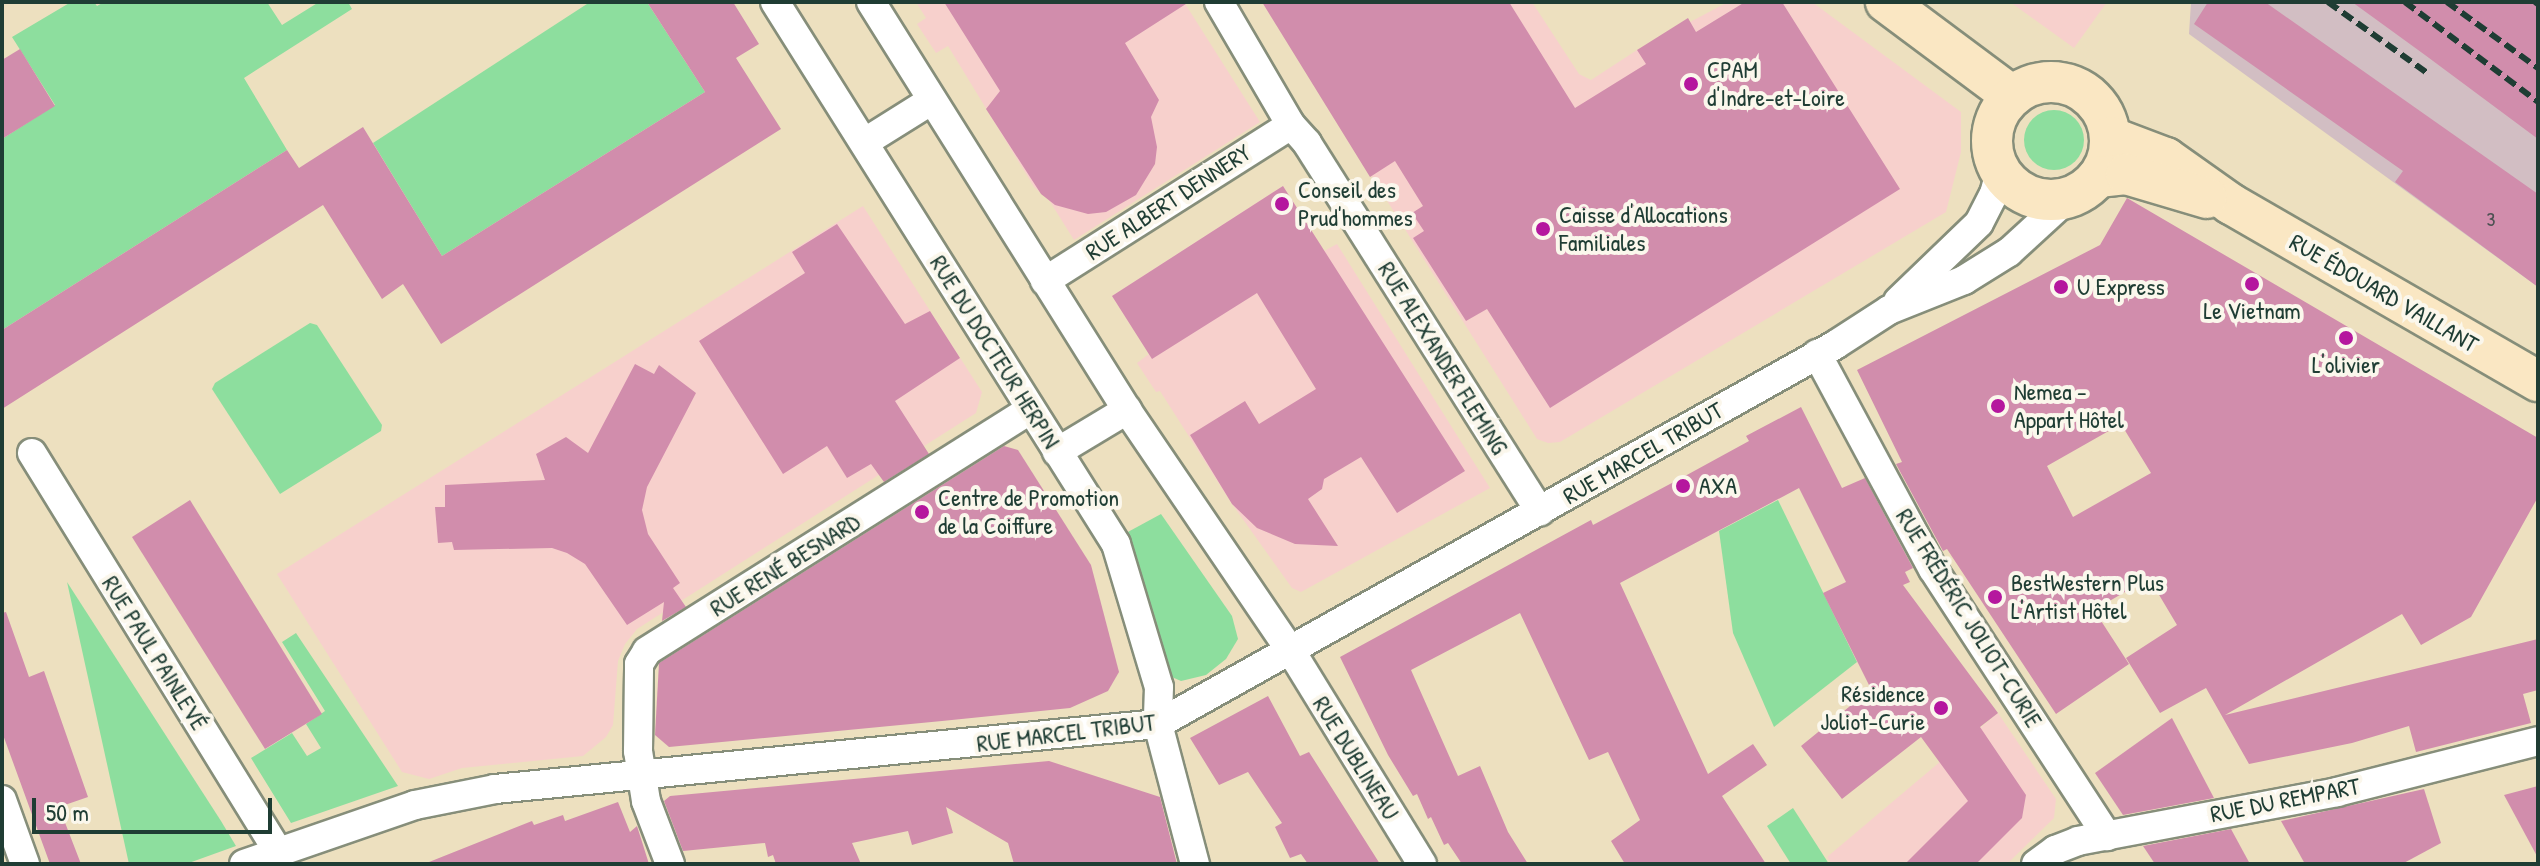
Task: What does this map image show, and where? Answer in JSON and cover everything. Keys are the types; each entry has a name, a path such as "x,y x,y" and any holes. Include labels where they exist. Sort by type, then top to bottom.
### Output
{"main road":[{"path":"1886,2 2012,96"},
{"path":"2040,84 2070,85 2094,100 2102,111 2110,137 2110,152 2083,188 2031,197 2013,187 2000,172 1992,152 1992,132 1999,112 2012,96 2040,84"},
{"name":"RUE ÉDOUARD VAILLANT","path":"2110,137 2166,158 2231,204 2538,381"},
{"name":"RUE ÉDOUARD VAILLANT","path":"2083,188 2126,174 2231,204"}],"street":[{"name":"RUE DU DOCTEUR HERPIN","path":"775,2 1116,544 1159,687 1158,724 1195,864"},
{"path":"871,2 1127,410 1291,651"},
{"name":"RUE ALEXANDER FLEMING","path":"1219,2 1291,125 1307,143 1540,511"},
{"path":"865,142 932,100"},
{"name":"RUE ALBERT DENNERY","path":"1045,281 1291,125"},
{"name":"RUE MARCEL TRIBUT","path":"1889,310 1979,223 1994,194 2000,172"},
{"name":"RUE MARCEL TRIBUT","path":"244,864 415,805 461,795 1158,724 1540,511 1889,310 1964,280 1991,263 2083,188"},
{"name":"RUE FRÉDÉRIC JOLIOT-CURIE","path":"1817,354 1933,569 2107,836"},
{"name":"RUE RENÉ BESNARD","path":"670,864 646,801 638,751 639,664 647,651 1030,410"},
{"path":"1057,452 1127,410"},
{"name":"RUE PAUL PAINLEVÉ","path":"32,453 278,852"},
{"name":"RUE DUBLINEAU","path":"1291,651 1422,864"},
{"name":"RUE DU REMPART","path":"2036,864 2055,850 2078,841 2337,792 2538,741"},
{"path":"2,800 25,864"}],"shaded area":[{"path":"916,2 1184,2 1260,122 1074,240 1049,200 1034,187 948,46 936,53 917,24 926,18"},
{"path":"1262,2 1532,2 1579,74 1591,80 1637,50 1728,2 1812,2 1961,112 1961,152 1946,212 1560,442 1548,443 1537,439"},
{"path":"2010,2 2107,2 2074,48"},
{"path":"2191,2 2538,2 2538,287 2189,34"},
{"path":"1283,186 1324,251 1337,244 1490,488 1301,592 1292,588 1232,504 1160,391 1156,392 1137,363 1149,354 1112,296"},
{"path":"863,206 982,392 976,413 637,629 625,644 618,661 613,725 606,737 583,756 462,768 429,779 402,772 277,574"},
{"path":"1998,713 2056,799 2054,818 2007,864 1832,864 1827,857"}],"green space":[{"path":"71,2 94,2 97,6 104,2 267,2 282,25 319,2 348,2 352,9 244,78 287,150 2,330 2,139 55,105 12,37"},
{"path":"590,2 647,2 705,92 442,256 373,143"},
{"path":"2054,110 2065,112 2075,119 2082,129 2082,151 2075,161 2065,168 2054,170 2043,168 2033,161 2026,151 2024,140 2026,129 2033,119 2043,112"},
{"path":"310,323 317,325 382,425 381,431 280,494 212,389 215,383"},
{"path":"1778,500 1857,662 1774,727 1733,633 1719,531"},
{"path":"1161,514 1232,616 1238,639 1226,659 1206,675 1181,681 1165,674 1126,533"},
{"path":"67,582 236,846 186,864 129,864"},
{"path":"296,633 398,786 291,823 251,758 292,733 307,756 321,748 306,724 325,711 282,642"},
{"path":"1793,808 1829,864 1791,864 1767,826"}],"building":[{"path":"647,2 733,2 759,44 736,58 781,129 441,344 403,284 382,299 323,205 2,409 2,330 287,150 299,168 363,127 442,256 705,92"},
{"path":"944,2 1189,2 1125,43 1159,100 1151,117 1157,147 1155,164 1136,195 1106,212 1088,214 1055,205 1041,194 986,109 1000,91"},
{"path":"1262,2 1509,2 1575,108 1646,64 1637,50 1688,18 1696,32 1745,2 1782,2 1900,189 1550,408 1487,309 1466,321 1413,238 1424,231 1412,213 1423,206 1395,161 1370,177"},
{"path":"2208,2 2265,2 2538,194 2538,287 2395,182 2403,171 2194,24"},
{"path":"2352,2 2538,2 2538,139 2425,55"},
{"path":"20,49 55,106 2,139 2,60"},
{"path":"1283,186 1465,471 1397,513 1361,457 1324,479 1322,489 1308,499 1338,546 1295,544 1257,528 1232,504 1190,435 1245,401 1259,424 1316,389 1257,293 1152,359 1112,296"},
{"path":"2127,198 2538,438 2538,497 2471,617 2421,645 2402,614 2225,715 2538,639 2538,690 2523,694 2531,723 2416,752 2409,726 2352,743 2249,764 2206,688 2160,713 2126,658 2177,625 2149,578 2094,610 2129,664 2056,714 1947,549 1943,551 1896,464 1902,462 1857,370 2100,245","holes":["2121,424 2151,473 2073,517 2047,466"]},
{"path":"837,224 905,324 930,311 960,358 895,401 929,454 884,482 871,464 847,478 827,446 783,474 699,341 805,273 792,252"},
{"path":"635,364 654,374 659,365 696,393 647,487 642,510 648,534 680,583 673,588 686,607 662,621 664,602 627,625 585,564 567,553 552,548 454,550 452,542 438,543 435,507 445,507 445,485 545,480 536,454 566,437 588,453"},
{"path":"1801,407 1842,488 1865,478 1913,568 1905,572 1910,582 1903,585 1998,713 1980,727 2026,795 2022,818 1976,864 1905,864 1968,801 1921,737 1842,799 1801,746 1871,689 1823,593 1846,582 1799,488 1620,583 1708,774 1753,744 1767,765 1722,796 1766,864 1625,864 1611,841 1640,820 1608,752 1589,760 1520,613 1411,670 1458,776 1480,766 1508,832 1528,864 1462,864 1448,843 1444,845 1417,794 1413,796 1388,755 1340,657 1591,520 1593,525 1685,476 1749,441 1746,436"},
{"path":"1004,446 1018,450 1091,565 1119,672 1108,691 1070,708 942,721 669,747 655,735 659,663"},
{"path":"190,500 322,714 265,749 132,537"},
{"path":"6,612 29,677 44,671 88,797 59,807 81,864 50,864 2,732 2,613"},
{"path":"1268,696 1300,756 1309,752 1380,864 1308,864 1301,854 1290,858 1275,827 1282,823 1248,772 1219,785 1190,738"},
{"path":"2172,718 2214,798 2123,815 2095,773"},
{"path":"1049,761 1160,797 1177,864 1014,864 1008,843 946,807 953,833 912,845 908,831 852,843 861,864 776,864 773,855 768,857 765,843 683,851 664,801 670,796"},
{"path":"2538,786 2538,858 2504,795"},
{"path":"2424,789 2441,843 2402,864 2305,864 2281,821"},
{"path":"618,802 630,832 637,826 649,864 424,864 532,821 534,825 563,815 565,821"},
{"path":"2231,829 2250,864 2155,864 2143,846"}],"railway":[{"path":"2328,2 2427,73"},
{"path":"2405,2 2538,102"},
{"path":"2447,2 2538,68"}],"place":[{"name":"CPAM d'Indre-et-Loire","path":"1691,84"},
{"name":"Conseil des Prud'hommes","path":"1282,204"},
{"name":"Caisse d'Allocations Familiales","path":"1543,229"},
{"name":"Le Vietnam","path":"2252,284"},
{"name":"U Express","path":"2061,287"},
{"name":"L'olivier","path":"2346,338"},
{"name":"Nemea - Appart Hôtel","path":"1998,406"},
{"name":"AXA","path":"1683,486"},
{"name":"Centre de Promotion de la Coiffure","path":"922,512"},
{"name":"BestWestern Plus L'Artist Hôtel","path":"1995,597"},
{"name":"Résidence Joliot-Curie","path":"1941,708"}]}
